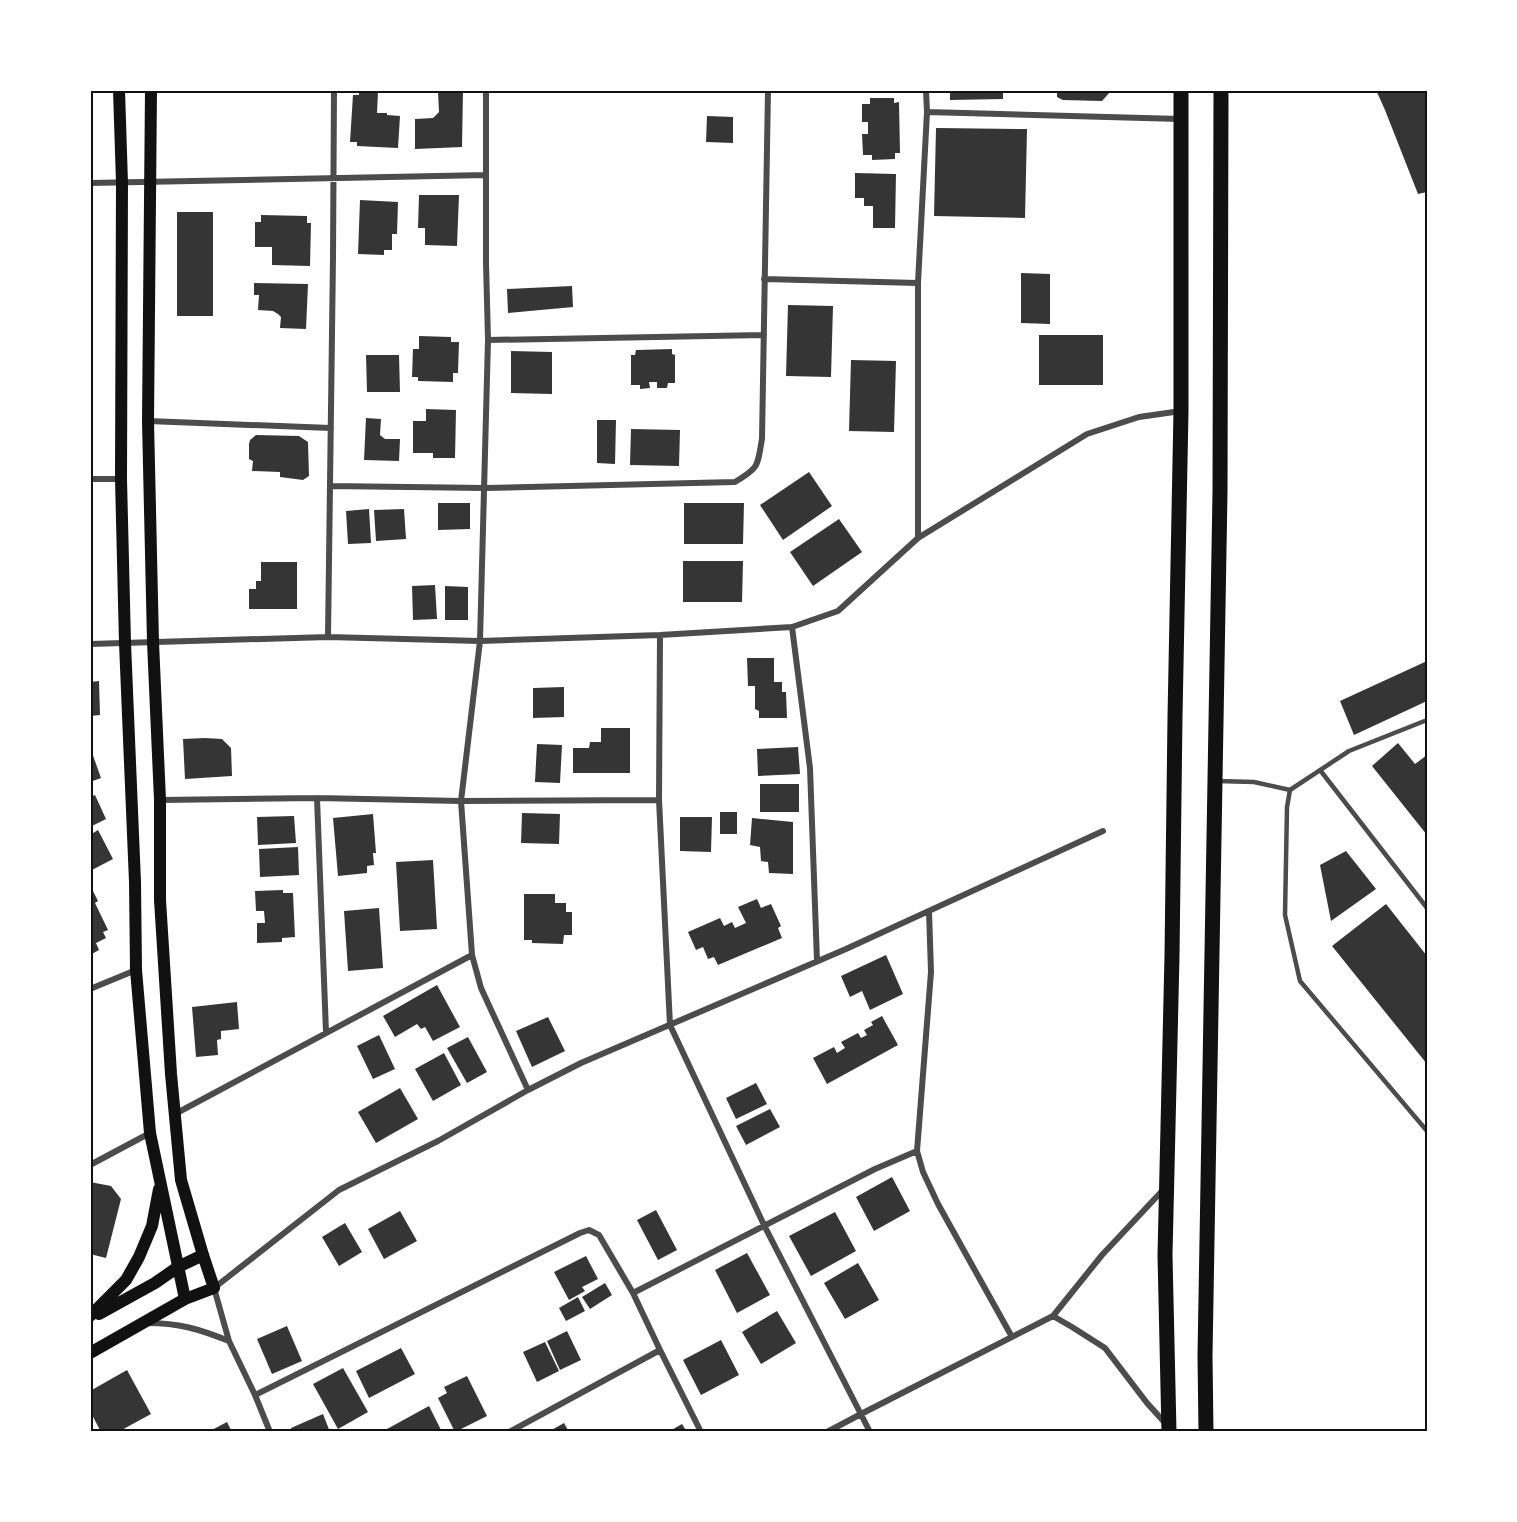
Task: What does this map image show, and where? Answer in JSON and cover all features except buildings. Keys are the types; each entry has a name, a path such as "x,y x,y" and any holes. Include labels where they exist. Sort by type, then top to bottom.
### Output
{"highway":[{"path":"1169,1429 1165,1255 1181,411 1181,90"},
{"path":"1206,1432 1205,1332 1220,492 1221,90"}],"main road":[{"path":"119,90 122,183 121,479 124,643 135,882 136,970 150,1132 185,1299"},
{"path":"90,1353 185,1299 214,1288 181,1180 160,900 160,800 153,642 148,421 151,90"},
{"path":"90,1317 126,1280 139,1257 152,1226 160,1182"},
{"path":"90,1317 203,1255"}],"street":[{"path":"327,637 334,90"},
{"path":"486,90 488,340 480,641 461,801 472,955 480,988 528,1090"},
{"path":"330,486 485,488 735,482 757,466 762,438 768,90"},
{"path":"918,538 918,283 927,112 926,90"},
{"path":"927,112 1181,118"},
{"path":"90,183 486,175"},
{"path":"764,279 918,283"},
{"path":"488,340 764,335"},
{"path":"90,644 327,637 480,641 660,635 792,627 838,610 918,538 1087,434 1139,417 1181,411"},
{"path":"148,421 331,428"},
{"path":"90,479 121,479"},
{"path":"792,627 810,768 817,961"},
{"path":"660,635 659,800 670,1025 764,1225 870,1432"},
{"path":"160,800 316,798 461,801 659,800"},
{"path":"316,798 326,1032"},
{"path":"270,1432 229,1341 214,1288 339,1190 438,1141 580,1063 817,961 1103,831"},
{"path":"928,911 931,972 917,1151 923,1172 938,1204 1012,1337"},
{"path":"175,1114 472,955"},
{"path":"90,989 136,970"},
{"path":"90,1165 150,1132"},
{"path":"633,1293 875,1169 917,1151"},
{"path":"827,1432 1053,1316 1102,1255 1167,1185"},
{"path":"255,1395 589,1230 599,1235 633,1293 702,1432"},
{"path":"1053,1316 1105,1348 1169,1429"},
{"path":"143,1323 167,1323 198,1329 229,1341"},
{"path":"509,1432 660,1350"}],"lane":[{"path":"1215,781 1254,782 1290,790 1349,751 1427,720"},
{"path":"1320,770 1427,908"},
{"path":"1290,790 1287,807 1285,915 1300,981 1427,1131"}]}
